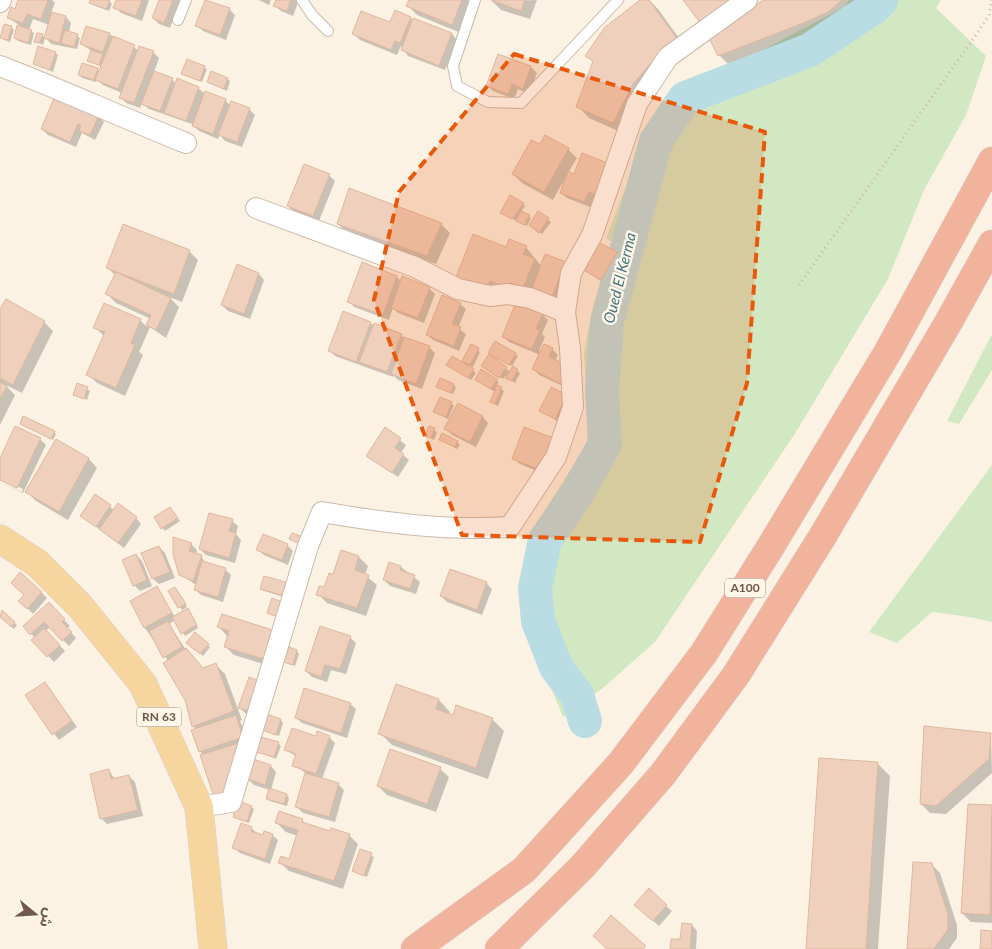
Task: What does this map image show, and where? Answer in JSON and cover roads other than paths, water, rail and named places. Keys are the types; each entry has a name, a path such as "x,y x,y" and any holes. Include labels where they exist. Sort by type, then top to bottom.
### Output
{"highway":[{"name":"A100","path":"415,949 524,870 621,763 698,661 771,546 884,358 992,161"},
{"name":"A100","path":"499,949 583,866 663,774 736,675 824,534 948,323 992,244"}],"main road":[{"name":"RN 63","path":"0,538 36,563 80,606 143,684 199,807 213,949"}],"street":[{"path":"199,807 231,802 308,546 322,512 402,525 467,530 510,527 556,457 572,406 570,348 565,312 571,272 592,235 637,104 668,57 747,0"},
{"path":"0,66 64,90 97,107 186,143"},
{"path":"256,208 415,267 458,289 490,296 508,294 530,298 565,312"}],"lane":[{"path":"178,20 186,0"},
{"path":"302,0 312,15 328,31"},
{"path":"475,0 453,66 457,86 488,102 521,103 618,0"}],"waterway":[{"name":"Oued El Kerma","path":"585,721 577,695 556,667 538,621 535,588 545,540 576,495 605,444 602,391 607,322 656,141 685,98 810,50 876,6 881,0"}]}
